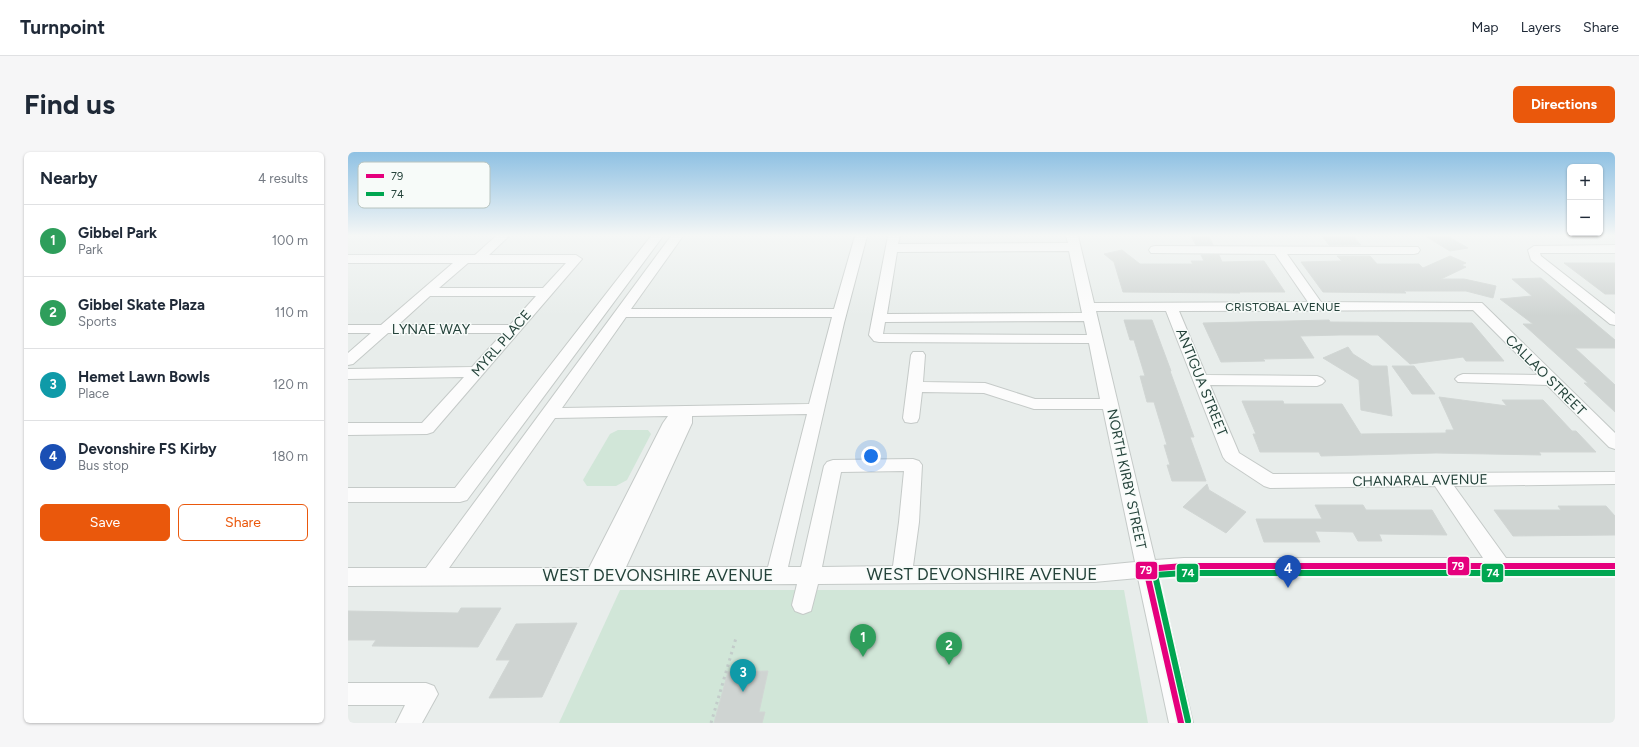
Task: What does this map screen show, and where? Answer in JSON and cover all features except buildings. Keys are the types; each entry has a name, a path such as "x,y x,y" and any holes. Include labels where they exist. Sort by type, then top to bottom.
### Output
{"street":[{"path":"348,360 427,292 467,263"},
{"name":"MYRL PLACE","path":"348,429 427,428 572,263"},
{"path":"348,495 460,495 637,263"},
{"path":"432,576 658,263"},
{"path":"776,575 816,409 854,263"},
{"path":"889,263 876,336 883,339 1095,339"},
{"name":"NORTH KIRBY STREET","path":"1078,263 1181,723"},
{"path":"1287,263 1318,306"},
{"path":"1542,263 1615,321"},
{"path":"427,292 546,292"},
{"name":"CRISTOBAL AVENUE","path":"879,318 1089,312 1171,306 1477,306"},
{"name":"ANTIGUA STREET","path":"1171,306 1202,380 1232,458"},
{"name":"CALLAO STREET","path":"1477,306 1615,443"},
{"path":"1599,308 1615,308"},
{"path":"622,313 840,313"},
{"name":"LYNAE WAY","path":"348,329 513,329"},
{"path":"911,418 918,355"},
{"path":"348,374 476,372"},
{"path":"1463,379 1551,380"},
{"path":"1202,380 1318,381"},
{"path":"915,387 985,388 1034,404 1110,404"},
{"path":"550,413 816,409"},
{"path":"604,575 647,486 684,423 684,412"},
{"name":"CHANARAL AVENUE","path":"1232,458 1270,481 1615,478"},
{"path":"803,605 832,466 914,465 909,522 902,574"},
{"path":"1440,480 1502,567"},
{"name":"WEST DEVONSHIRE AVENUE","path":"348,576 1094,574 1184,566 1615,566"},
{"path":"348,694 426,694 408,723"}],"path":[{"path":"711,723 736,638"}],"green space":[{"path":"618,430 648,430 651,434 627,480 616,486 587,486 583,480 610,434"},
{"path":"620,590 1124,590 1148,723 559,723"}],"transit line":[{"name":"79","path":"1181,723 1146,569 1184,566 1615,566"},
{"name":"74","path":"1188,721 1155,575 1184,573 1615,573"}],"place":[{"name":"Devonshire FS Kirby","path":"1288,588"},
{"name":"Gibbel Park","path":"863,657"},
{"name":"Gibbel Skate Plaza","path":"949,665"},
{"name":"Hemet Lawn Bowls","path":"743,692"}]}
